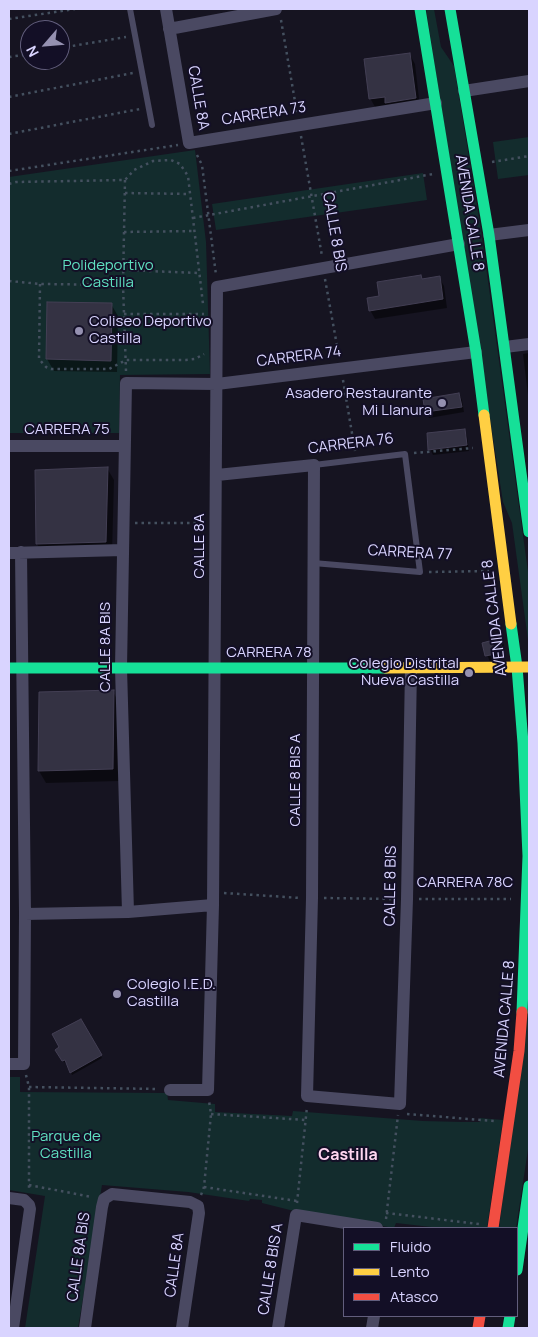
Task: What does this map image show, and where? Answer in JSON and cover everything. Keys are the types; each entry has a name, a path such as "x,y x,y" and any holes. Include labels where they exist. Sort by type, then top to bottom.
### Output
{"street":[{"name":"CALLE 8A","path":"166,9 189,143"},
{"name":"AVENIDA CALLE 8","path":"420,9 476,352 517,667 526,802 528,900 524,998 519,1051 493,1227"},
{"name":"AVENIDA CALLE 8","path":"450,9 489,235 529,532"},
{"path":"169,29 279,14"},
{"path":"464,91 529,80"},
{"name":"CARRERA 73","path":"189,143 436,103"},
{"path":"489,235 529,230"},
{"path":"217,287 459,244"},
{"name":"CALLE 8A","path":"208,1090 216,668 217,287"},
{"path":"505,347 529,344"},
{"name":"CARRERA 74","path":"126,383 217,384 476,352"},
{"name":"CALLE 8A BIS","path":"126,383 121,668 128,912"},
{"name":"CARRERA 75","path":"9,446 125,446"},
{"name":"CARRERA 76","path":"217,476 314,465"},
{"name":"CALLE 8 BIS A","path":"307,1096 312,898 314,465"},
{"path":"9,1064 24,1064 25,914 22,668 15,553 123,550"},
{"name":"CARRERA 78","path":"9,668 529,667"},
{"name":"CALLE 8 BIS","path":"307,1096 400,1104 408,899 411,668"},
{"path":"25,914 128,912 213,905"},
{"path":"170,1090 208,1090"},
{"path":"518,1263 529,1186"},
{"path":"108,1196 190,1202 198,1206"},
{"name":"CALLE 8A BIS","path":"86,1328 108,1196"},
{"path":"9,1198 24,1200 29,1205 30,1214 13,1328"},
{"name":"CALLE 8A","path":"182,1328 199,1213 198,1206"},
{"path":"296,1215 381,1224"},
{"name":"CALLE 8 BIS A","path":"278,1328 296,1215"}],"lane":[{"path":"130,9 152,125"},
{"path":"405,454 420,572"},
{"name":"CARRERA 76","path":"314,465 405,454"},
{"name":"CARRERA 77","path":"313,563 420,572"}],"path":[{"path":"9,19 75,9"},
{"name":"CALLE 8 BIS","path":"279,14 356,460"},
{"path":"70,46 135,35"},
{"path":"9,97 142,72"},
{"path":"9,134 149,107"},
{"path":"9,171 189,143"},
{"name":"CALLE 8A","path":"189,143 202,165 217,287"},
{"path":"486,163 529,156"},
{"path":"126,383 123,285 125,180 134,170 153,161 171,160 180,164 188,176 205,321"},
{"path":"193,218 439,173"},
{"path":"9,184 16,182 125,180"},
{"path":"125,194 190,194"},
{"path":"124,232 195,231"},
{"path":"124,270 200,273"},
{"path":"9,281 40,284 123,285"},
{"path":"40,284 39,359 42,364 51,369 109,369 126,360 195,359 203,355 206,350"},
{"path":"124,314 204,314"},
{"name":"CARRERA 76","path":"405,454 488,446"},
{"path":"124,523 216,523"},
{"name":"CARRERA 77","path":"420,572 505,573"},
{"name":"CARRERA 78C","path":"213,892 312,898 528,900"},
{"path":"24,1064 29,1087 29,1205"},
{"path":"29,1087 170,1090"},
{"path":"198,1206 204,1187 212,1114 208,1090"},
{"path":"296,1215 307,1096"},
{"path":"381,1224 386,1213 398,1113 509,1121"},
{"path":"212,1114 306,1120"},
{"path":"29,1185 108,1196"},
{"path":"204,1187 297,1202"},
{"path":"386,1213 493,1227"}],"green space":[{"path":"426,9 434,9 441,47 454,66 481,230 529,579 529,647 512,523 503,502"},
{"path":"529,137 529,175 498,179 493,142"},
{"name":"Polideportivo Castilla","path":"195,150 206,242 210,374 120,375 119,433 9,433 9,177"},
{"path":"423,173 427,200 216,230 212,204"},
{"path":"529,997 529,1143 516,1227 499,1227"},
{"name":"Parque de Castilla","path":"9,1077 20,1077 20,1092 167,1093 168,1100 215,1104 215,1112 292,1116 293,1111 423,1121 480,1122 480,1118 503,1120 487,1227 431,1227 396,1223 394,1227 388,1227 294,1211 262,1203 262,1200 250,1199 249,1201 188,1192 102,1185 78,1328 25,1328 45,1196 9,1190"}],"building":[{"path":"410,53 416,98 385,103 385,97 369,99 364,59"},
{"path":"421,275 422,279 440,276 443,299 369,311 367,298 379,296 377,282"},
{"name":"Coliseo Deportivo Castilla","path":"47,302 112,303 111,361 46,359"},
{"name":"Asadero Restaurante Mi Llanura","path":"459,393 462,407 425,412 423,399"},
{"path":"465,429 467,445 428,450 427,433"},
{"path":"108,467 106,542 36,544 35,470"},
{"path":"501,638 501,647 496,654 485,656 482,643"},
{"path":"114,690 113,769 38,771 39,692"},
{"path":"81,1019 102,1055 70,1073 65,1060 62,1061 55,1050 59,1047 52,1034"}],"traffic: fast":[{"path":"420,9 476,352 484,415"},
{"path":"450,9 489,235 529,532"},
{"path":"511,624 517,667 523,743 528,856 522,1012"},
{"path":"9,668 386,668"},
{"path":"518,1263 529,1186"},
{"path":"508,1328 510,1317"}],"traffic: slow":[{"path":"484,415 511,624"},
{"path":"386,668 528,667"}],"traffic: jam":[{"path":"493,1227 519,1051 522,1012"},
{"path":"478,1328 480,1317"}],"place":[{"name":"Coliseo Deportivo Castilla","path":"79,331"},
{"name":"Asadero Restaurante Mi Llanura","path":"442,403"},
{"name":"Colegio Distrital Nueva Castilla","path":"469,673"},
{"name":"Colegio I.E.D. Castilla","path":"117,994"}],"district":[{"name":"Castilla","path":"348,1156"}]}
